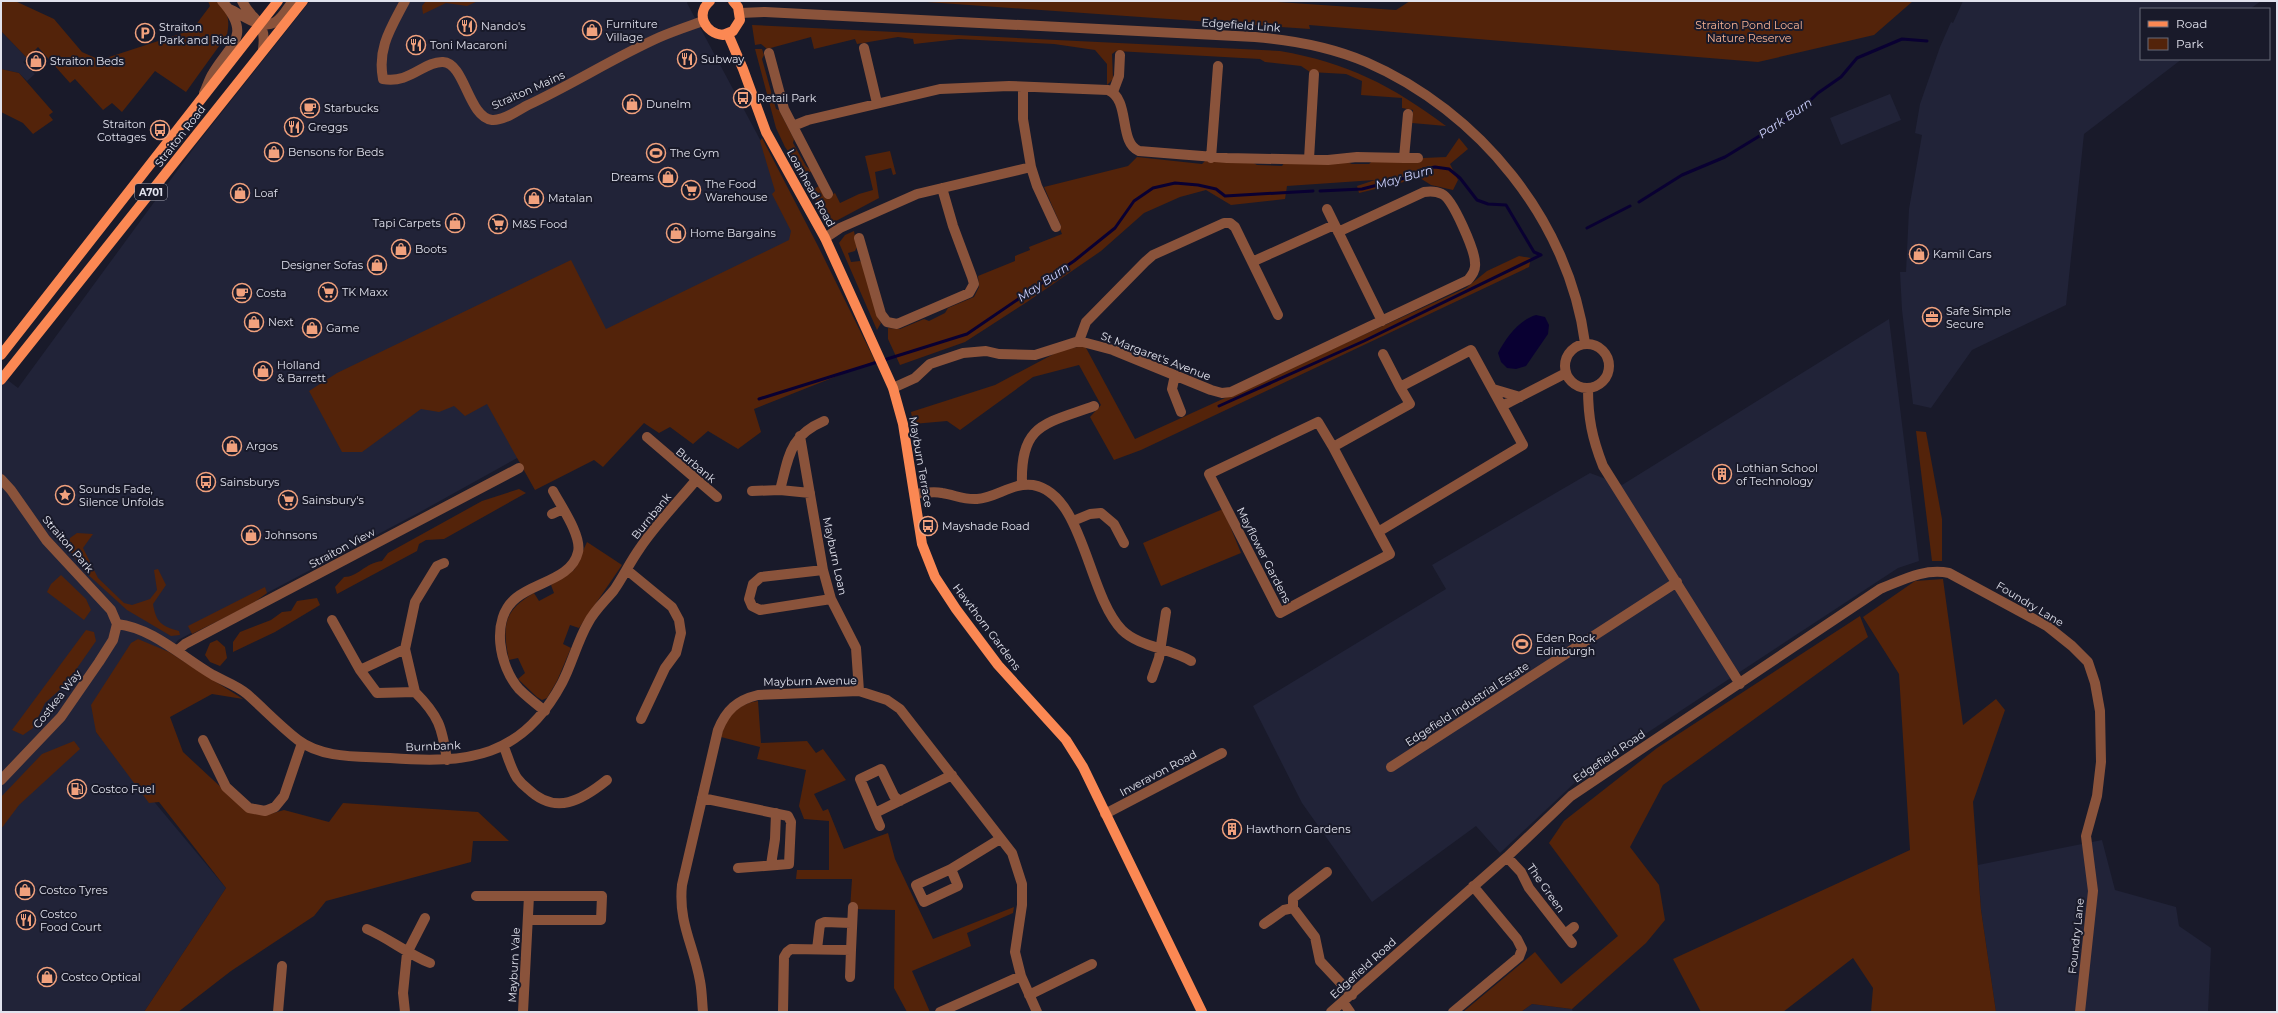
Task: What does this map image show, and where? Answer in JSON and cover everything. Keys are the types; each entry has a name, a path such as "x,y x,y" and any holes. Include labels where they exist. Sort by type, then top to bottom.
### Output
{"main road":[{"name":"Straiton Road","path":"1,355 278,1"},
{"name":"Straiton Road","path":"1,380 263,49 303,1"},
{"path":"710,1 704,9 703,21 713,33 728,34 738,26 740,13 733,1"},
{"name":"Loanhead Road","path":"728,34 743,68 766,132 825,238 885,370"},
{"name":"Mayburn Terrace","path":"885,370 893,388 903,424 915,494 919,528 928,559"},
{"name":"Hawthorn Gardens","path":"928,559 935,577 960,616 998,664 1066,740 1083,767 1202,1012"}],"street":[{"path":"204,95 212,73 232,48 236,39 236,24 229,9 222,1"},
{"path":"242,1 247,10 260,23 265,34 263,49"},
{"path":"229,9 247,19 260,23 276,22 293,1"},
{"name":"Straiton Mains","path":"405,1 383,46 380,64 384,79 395,82 437,63 447,63 453,66 480,112 486,118 500,119 580,80 660,37 703,21"},
{"name":"Edgefield Link","path":"740,13 765,12 1255,37 1314,46 1365,61 1413,87 1446,111 1486,146 1512,176 1546,225 1560,254 1577,300 1585,343"},
{"path":"864,48 877,103"},
{"path":"769,53 784,109 828,194"},
{"path":"1113,92 1119,76 1120,55"},
{"path":"1211,158 1218,66"},
{"path":"1309,159 1314,74"},
{"path":"1023,87 1023,119 1031,167 1037,186 1056,226"},
{"path":"793,126 808,120 940,89 1023,87 1108,90 1113,92 1119,100 1131,145 1134,149 1145,152 1211,158 1309,159 1386,156 1418,158"},
{"path":"1404,158 1408,114"},
{"path":"825,238 840,228 906,198 1031,167"},
{"path":"860,238 860,256 881,314 883,319 892,324 914,318 969,293 974,284 953,226 942,188"},
{"name":"St Margaret's Avenue","path":"1079,341 1113,350 1211,390 1222,393 1231,392 1468,280 1476,265 1474,254 1452,204 1444,194 1434,191 1424,192 1252,262"},
{"path":"1327,209 1382,320"},
{"path":"893,388 915,378 930,364 963,353 986,351 999,354 1035,355 1079,341 1086,322 1153,255 1224,223 1230,223 1235,227 1278,315"},
{"path":"1585,343 1599,346 1604,351 1610,364 1606,378 1595,387 1588,388 1574,384 1566,373 1565,367 1567,355 1575,347 1585,343"},
{"path":"1383,354 1400,387 1410,404 1333,447 1378,532 1524,445 1471,350 1400,387"},
{"path":"1502,406 1566,373"},
{"path":"1175,375 1172,389 1181,412"},
{"path":"1588,388 1588,418 1594,443 1603,466 1740,684"},
{"path":"1493,389 1520,397"},
{"path":"1022,485 1021,464 1023,450 1029,438 1037,429 1050,422 1089,410"},
{"path":"780,490 793,444 810,427 824,421"},
{"name":"Mayflower Gardens","path":"1333,447 1318,422 1209,474 1280,613 1390,554 1378,532"},
{"name":"Mayburn Loan","path":"800,436 823,570 831,599 856,648 859,691"},
{"name":"Burbank","path":"647,437 660,450 717,497"},
{"name":"Burbank","path":"660,450 666,442"},
{"name":"Straiton View","path":"178,650 192,641 519,468"},
{"name":"Straiton Park","path":"1,479 11,490 46,540 112,610 117,624"},
{"name":"Burnbank","path":"117,624 132,626 178,650 212,674 245,692 275,722 302,743 320,751 339,755 422,761 447,760 475,756 504,747 528,728 545,711 562,682 588,622 627,570 640,548 696,480"},
{"path":"915,494 937,492 965,500 980,499 1022,485 1034,485 1056,496 1073,521 1102,597 1117,625 1135,639 1174,651 1191,661"},
{"path":"752,491 780,490 810,493"},
{"path":"545,711 519,688 508,671 502,651 500,629 504,613 516,598 567,570 578,552 578,537 553,491"},
{"path":"552,514 563,509"},
{"path":"1073,521 1090,514 1100,513 1114,524 1124,544"},
{"path":"438,562 415,602 405,649 415,692 431,708 442,730 447,760"},
{"path":"627,570 672,608 680,620 681,634 676,652 666,668 650,709 641,719"},
{"path":"823,570 761,577 753,584 749,599 752,606 760,610 831,599"},
{"name":"Edgefield Road","path":"1332,1012 1507,857 1571,796 1880,589 1916,574 1936,570"},
{"name":"Foundry Lane","path":"1936,570 1949,573 2047,626 2072,646 2088,662 2100,711 2101,762 2097,796 2086,836 2092,891 2080,1012"},
{"name":"Edgefield Industrial Estate","path":"1390,767 1677,582"},
{"path":"1152,678 1161,648 1166,612"},
{"path":"332,620 360,670 377,693 415,692"},
{"name":"Costkea Way","path":"1,780 55,723 83,687 113,640 117,624"},
{"path":"360,670 405,649"},
{"name":"Mayburn Avenue","path":"703,1012 700,981 683,922 680,904 682,885 718,730 723,716 733,705 745,698 758,695 859,691 887,700 900,709 1012,853 1022,884 1022,905 1015,952 1021,976 1037,1012"},
{"path":"203,740 226,787 249,808 265,811 275,807 284,796 302,743"},
{"path":"504,747 517,779 534,795 548,802 562,804 592,798 607,780"},
{"name":"Inveravon Road","path":"1105,814 1222,753"},
{"path":"880,826 860,778 881,769 894,796 900,801"},
{"path":"875,813 952,775"},
{"path":"702,798 788,816 791,822 789,864 738,868"},
{"path":"771,865 775,839 776,813"},
{"path":"951,869 1000,839"},
{"name":"The Green","path":"1507,857 1521,872 1529,888 1572,943"},
{"path":"1327,872 1293,898 1293,908 1315,936 1320,961 1352,995"},
{"path":"1453,1012 1519,956 1522,949 1517,938 1473,886"},
{"name":"Mayburn Vale","path":"476,896 602,896 601,920 529,920"},
{"name":"Mayburn Vale","path":"524,1012 529,896"},
{"path":"850,977 851,923 853,907"},
{"path":"1264,924 1284,910 1293,908"},
{"path":"405,1012 403,993 407,953 425,918"},
{"path":"817,949 820,924 825,922 851,923"},
{"path":"1565,934 1574,927"},
{"path":"367,929 393,941 407,953 430,963"},
{"path":"783,1012 784,957 787,952 791,949 851,950"},
{"path":"1030,995 1092,964"},
{"path":"278,1012 282,966"},
{"path":"940,1012 1021,976"},
{"path":"1343,1002 1350,1012"}],"shaded area":[{"path":"310,1 688,1 687,3 811,235 519,457 420,512 178,640 139,694 96,732 226,888 144,1012 1,1012 1,375 18,388 196,145"},
{"path":"1963,1 2261,1 2251,8 2140,8 2140,60 2181,60 2084,134 2066,305 1972,350 1931,408 1913,404 1902,310 1900,272 1906,272 1909,209 1922,135 1915,133 1920,104 1940,47 1951,22 1953,23"},
{"path":"1,31 27,58 23,62 35,74 27,81 19,73 1,69"},
{"path":"1890,94 1901,120 1841,145 1830,118"},
{"path":"1536,315 1545,317 1549,325 1548,334 1526,366 1516,369 1507,368 1501,362 1498,353 1505,341 1519,325 1530,317"},
{"path":"1889,319 1919,561 1898,568 1583,775 1500,853 1476,826 1372,902 1302,803 1253,706 1446,589 1432,565 1590,473 1622,485"},
{"path":"2102,840 2115,890 2176,907 2179,926 2211,948 2208,1012 1996,1012 1981,910 1978,865"},
{"path":"1532,1004 1572,1009 1573,1012 1521,1012"}],"green space":[{"path":"1,1 15,1 54,19 82,52 100,60 192,30 210,6 208,1 218,1 221,5 227,16 228,29 227,35 186,92 155,71 122,112 112,103 103,110 75,79 70,83 38,47 27,58 1,31"},
{"path":"426,1 478,1 467,6 446,3 423,14 422,6"},
{"name":"Straiton Pond Local Nature Reserve","path":"913,1 1262,1 1396,10 1410,1 1913,1 1874,35 1758,62 1309,25 1310,29"},
{"path":"752,25 1280,51 1327,62 1368,78 1387,87 1426,111 1446,126 1412,123 1413,110 1402,108 1402,98 1361,95 1362,81 1346,74 1310,72 1301,66 1265,62 1260,59 1116,51 1112,54 1113,79 1107,85 1107,64 1095,50 1054,44 959,39 914,44 913,39 898,37 857,44 855,39 814,49 811,37 767,49 761,44 755,45"},
{"path":"755,49 762,49 764,55 762,59 776,109 779,110 794,139 793,143 806,166 812,171 806,174 803,173 785,147 776,128"},
{"path":"1,69 19,73 53,112 49,115 53,120 33,134 23,123 1,112"},
{"path":"762,138 875,361 754,409 761,432 738,449 708,431 693,444 670,427 659,433 644,423 603,467 594,460 535,490 487,404 465,416 454,406 439,412 421,409 362,452 342,452 309,391 337,373 571,260 606,329 789,240 791,231 772,194 775,191 760,141"},
{"path":"1459,138 1468,149 1450,164 1458,180 1453,190 1431,185 1420,178 1359,193 1357,186 1375,180 1287,186 1285,199 1231,205 1206,190 1180,197 1144,213 1101,251 1027,302 965,342 900,365 888,339 888,328 900,329 924,319 929,321 945,313 948,308 974,297 979,287 978,276 1015,261 1015,256 1030,250 1029,247 1062,234 1059,227 1061,226 1044,187 1128,166 1137,157 1202,164 1205,161 1252,162 1257,165 1282,166 1284,163 1347,162 1352,164 1369,164 1372,161 1418,163 1423,158 1446,157"},
{"path":"890,151 896,174 893,175 891,168 875,172 879,198 834,222 823,219 812,190 819,186 825,198 835,193 840,203 859,194 873,190 865,156"},
{"path":"854,231 857,247 855,251 848,253 851,262 860,261 863,264 878,318 881,323 877,330 839,243 845,235"},
{"path":"1519,256 1531,258 1529,267 1141,450 1114,460 1090,417 1101,405 1079,365 1033,377 960,430 947,421 913,424 911,412 995,385 1063,349 1085,346 1135,439 1466,288 1487,271"},
{"path":"1916,431 1926,432 1942,519 1942,561 1932,561"},
{"path":"519,489 526,493 444,539 426,540 419,544 417,551 337,594 335,587 344,577 353,575 371,564 382,561 388,553 482,501"},
{"path":"1223,509 1241,553 1161,586 1143,543"},
{"path":"77,533 93,534 83,548 98,578 124,603 132,605 150,599 157,590 154,570 158,569 166,585 153,604 156,615 160,622 179,631 180,635 171,636 127,610 84,571 68,548 70,538"},
{"path":"587,542 622,565 579,628 570,625 563,644 571,648 557,681 547,698 542,700 518,679 525,673 518,658 509,660 506,638 507,620 516,606 534,593 539,601 554,593 551,585 574,570"},
{"path":"61,575 86,599 91,610 84,620 47,592 51,584"},
{"path":"1943,579 1963,725 1996,699 2005,710 1973,802 1981,910 1996,1012 1871,1012 1873,988 1853,958 1783,1012 1701,1012 1673,959 1910,850 1899,674 1863,617 1915,581"},
{"path":"265,587 267,593 252,604 192,634 188,626"},
{"path":"317,598 320,605 275,632 233,652 233,642 240,632 271,620 282,612 291,611 297,601"},
{"path":"1860,616 1868,637 1663,785 1630,847 1659,885 1665,920 1646,943 1572,1009 1532,1004 1521,1012 1463,1012 1535,952 1561,984 1618,936 1549,843 1564,821 1657,748"},
{"path":"86,630 94,632 96,641 66,684 45,703 33,728 23,735 12,730"},
{"path":"138,639 169,652 243,699 212,694 170,717 183,752 225,791 270,814 284,810 329,822 343,803 478,812 509,841 473,841 471,862 326,901 314,916 231,971 178,1012 144,1012 226,888 159,802 149,803 96,732 91,705 131,643"},
{"path":"217,640 225,647 227,658 220,666 210,662 205,655 210,643"},
{"path":"758,701 761,743 807,741 816,753 823,749 846,780 814,794 823,811 828,809 844,849 888,833 895,859 933,939 1014,907 1013,913 967,933 971,946 912,971 930,1012 907,1012 894,988 895,910 850,909 852,879 796,879 797,870 829,870 829,821 804,819 799,806 806,770 757,759 760,747 721,737 726,723 738,708"},
{"path":"74,741 80,749 19,805 1,829 1,797 42,754"}],"waterway":[{"name":"Park Burn","path":"1639,202 1682,175 1725,157 1797,113 1818,93 1841,77 1857,58 1902,39 1927,41"},
{"name":"May Burn","path":"1320,191 1362,189 1409,177 1423,169 1435,167 1449,169 1460,178 1477,200 1488,204 1506,205 1534,252 1541,255"},
{"name":"May Burn","path":"759,399 967,334 1074,261 1115,228 1134,201 1153,188 1175,183 1198,185 1216,189 1225,196 1313,191"},
{"name":"Park Burn","path":"1587,228 1630,206"},
{"path":"1219,406 1364,341 1541,255"}],"place":[{"name":"Nando's","path":"467,26"},
{"name":"Furniture Village","path":"592,30"},
{"name":"Straiton Park and Ride","path":"145,33"},
{"name":"Toni Macaroni","path":"416,45"},
{"name":"Subway","path":"687,59"},
{"name":"Straiton Beds","path":"36,61"},
{"name":"Retail Park","path":"743,98"},
{"name":"Dunelm","path":"632,104"},
{"name":"Starbucks","path":"310,108"},
{"name":"Greggs","path":"294,127"},
{"name":"Straiton Cottages","path":"160,130"},
{"name":"Bensons for Beds","path":"274,152"},
{"name":"The Gym","path":"656,153"},
{"name":"Dreams","path":"668,177"},
{"name":"The Food Warehouse","path":"691,190"},
{"name":"Loaf","path":"240,193"},
{"name":"Matalan","path":"534,198"},
{"name":"Tapi Carpets","path":"455,223"},
{"name":"M&S Food","path":"498,224"},
{"name":"Home Bargains","path":"676,233"},
{"name":"Boots","path":"401,249"},
{"name":"Kamil Cars","path":"1919,254"},
{"name":"Designer Sofas","path":"377,265"},
{"name":"TK Maxx","path":"328,292"},
{"name":"Costa","path":"242,293"},
{"name":"Safe Simple Secure","path":"1932,317"},
{"name":"Next","path":"254,322"},
{"name":"Game","path":"312,328"},
{"name":"Holland & Barrett","path":"263,371"},
{"name":"Argos","path":"232,446"},
{"name":"Lothian School of Technology","path":"1722,474"},
{"name":"Sainsburys","path":"206,482"},
{"name":"Sounds Fade, Silence Unfolds","path":"65,495"},
{"name":"Sainsbury's","path":"288,500"},
{"name":"Mayshade Road","path":"928,526"},
{"name":"Johnsons","path":"251,535"},
{"name":"Eden Rock Edinburgh","path":"1522,644"},
{"name":"Costco Fuel","path":"77,789"},
{"name":"Hawthorn Gardens","path":"1232,829"},
{"name":"Costco Tyres","path":"25,890"},
{"name":"Costco Food Court","path":"26,920"},
{"name":"Costco Optical","path":"47,977"}]}
